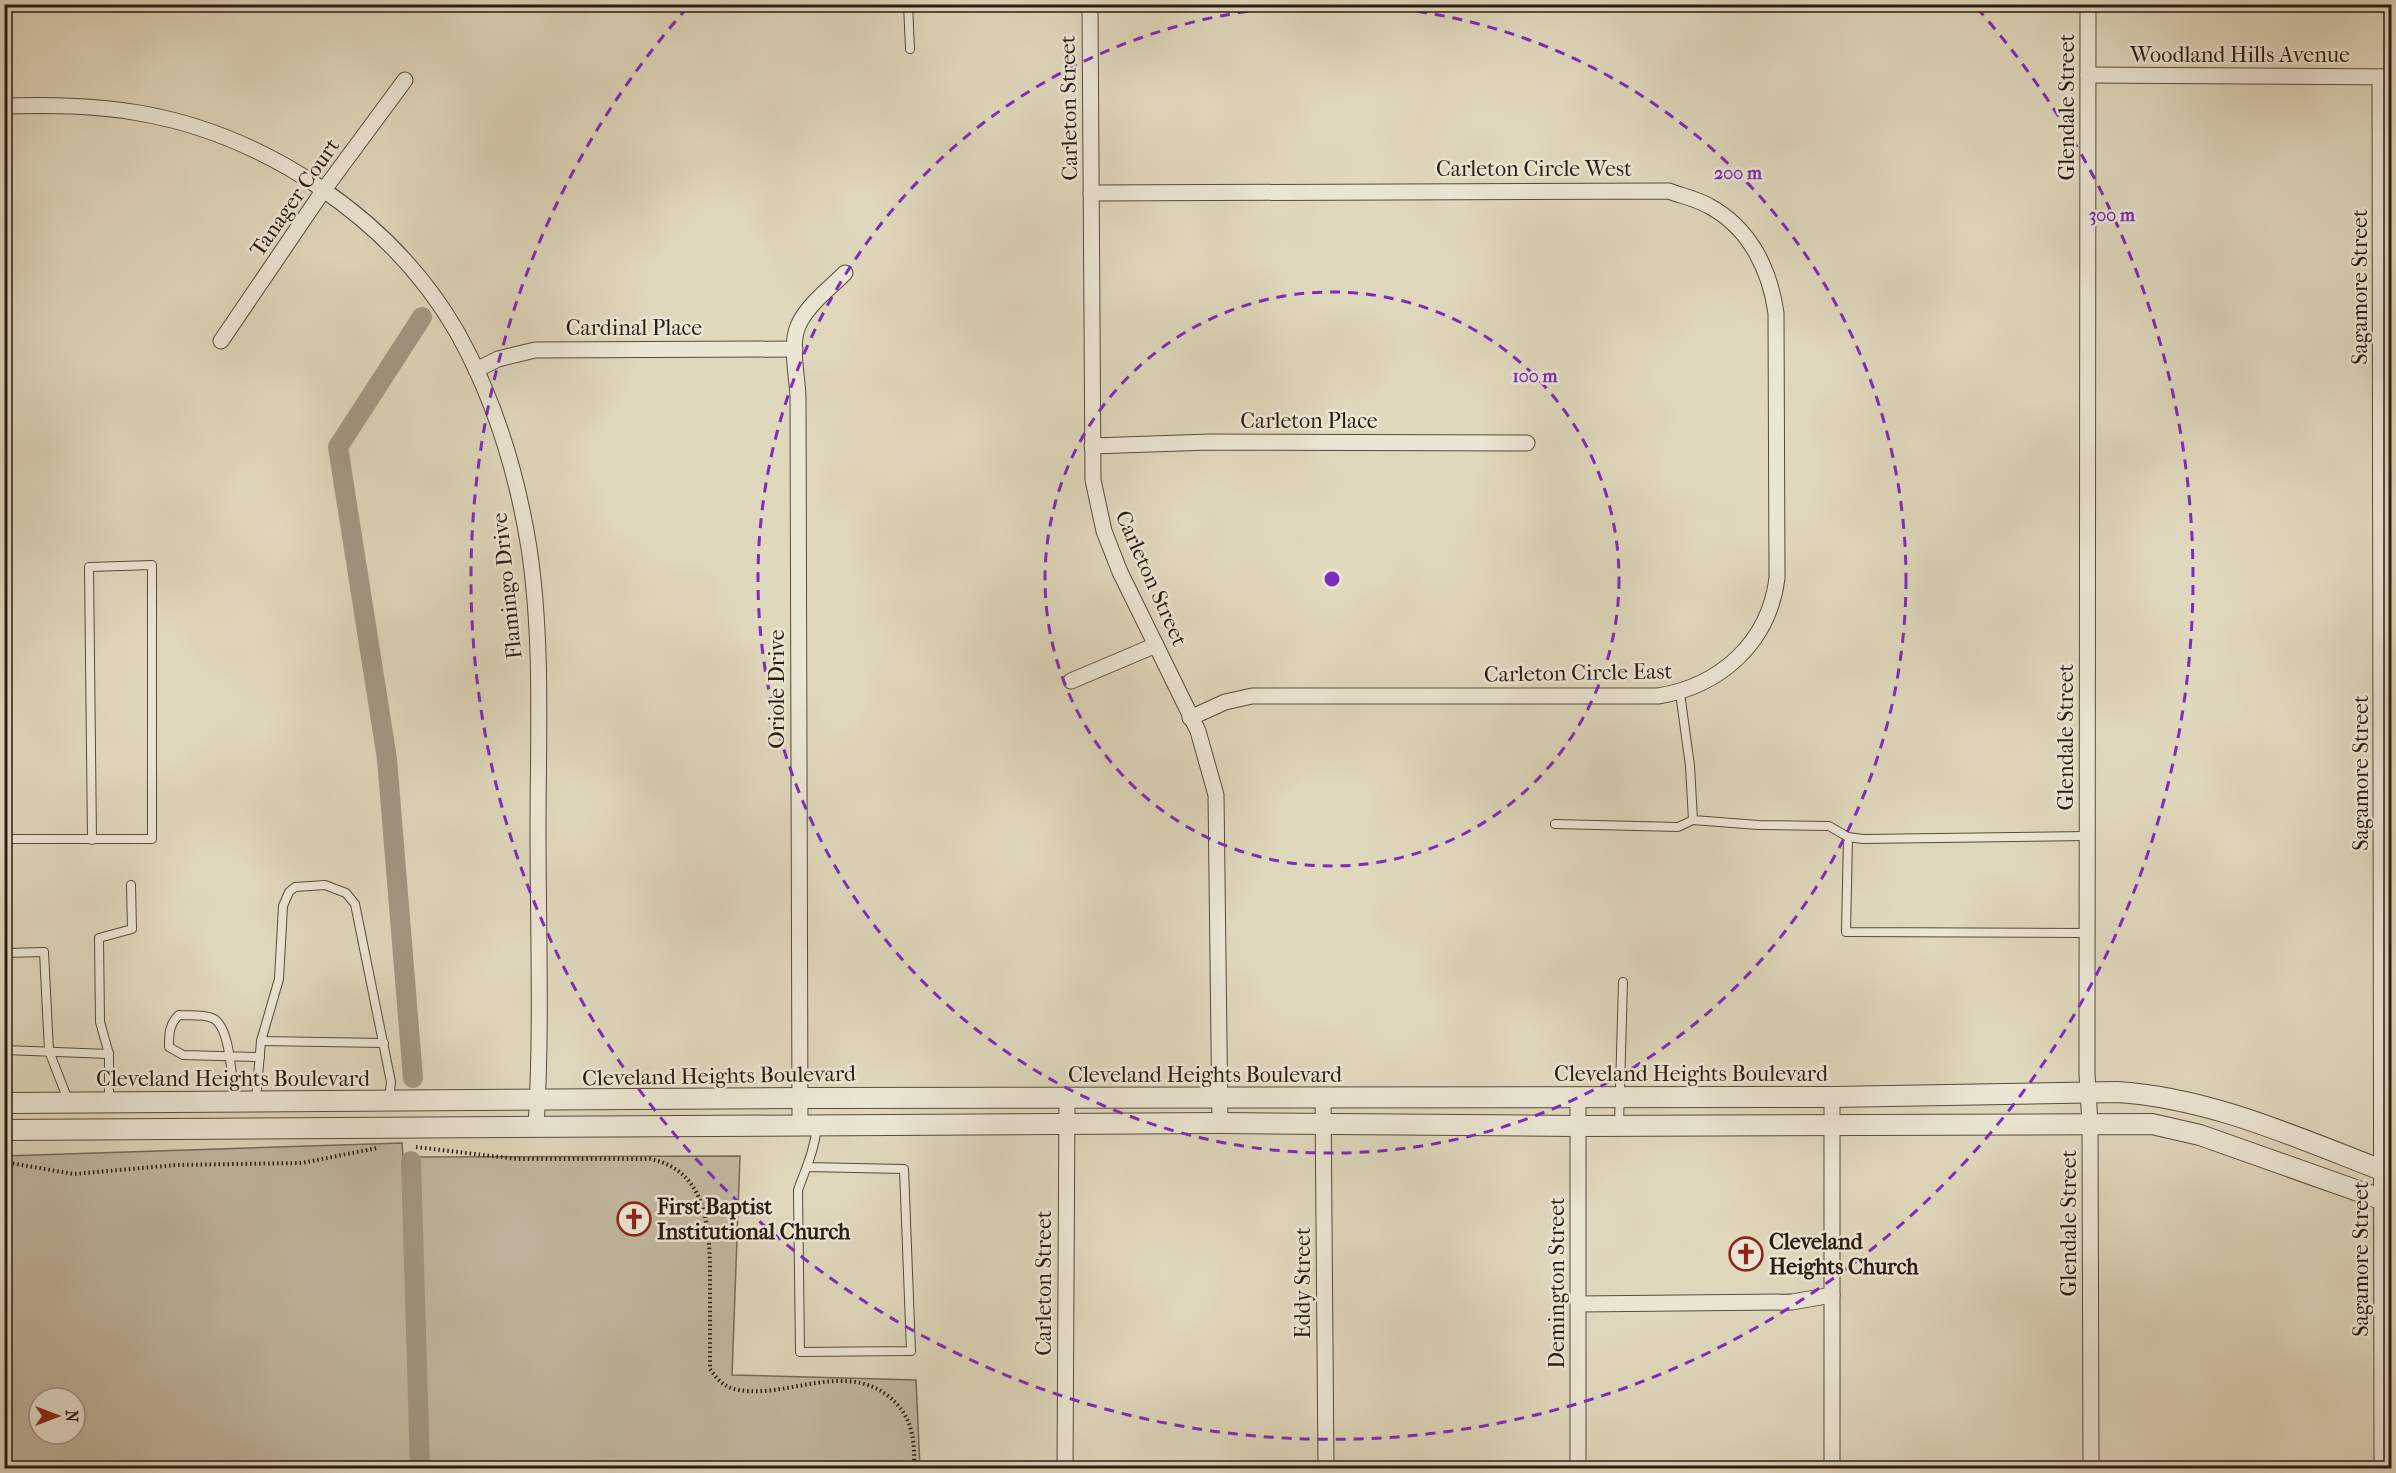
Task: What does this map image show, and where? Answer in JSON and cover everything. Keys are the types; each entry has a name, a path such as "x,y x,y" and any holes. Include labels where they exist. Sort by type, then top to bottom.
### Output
{"street":[{"name":"Carleton Street","path":"1090,4 1093,480 1104,531 1198,731 1216,795 1220,1123"},
{"name":"Glendale Street","path":"2088,4 2087,1093 2090,1125 2091,1468"},
{"name":"Woodland Hills Avenue","path":"2088,75 2386,77"},
{"name":"Sagamore Street","path":"2382,1468 2387,1202 2386,77"},
{"name":"Tanager Court","path":"221,341 323,191 405,80"},
{"name":"Flamingo Drive","path":"4,106 103,108 141,113 183,123 260,153 323,191 376,232 411,270 456,330 476,370 510,461 529,551 535,608 538,684 538,1101 536,1127"},
{"name":"Carleton Circle West","path":"1092,193 1669,191 1699,202 1730,222 1752,244 1766,267 1776,314 1776,447"},
{"name":"Oriole Drive","path":"808,1124 800,1098 798,396 795,349 798,326 812,306 845,273"},
{"name":"Cardinal Place","path":"476,370 508,355 535,350 795,349"},
{"name":"Carleton Place","path":"1092,446 1210,442 1527,443"},
{"name":"Carleton Circle East","path":"1190,718 1225,702 1252,696 1658,696 1680,693 1715,678 1740,657 1760,632 1774,600 1777,578 1776,447"},
{"path":"1071,681 1156,645"},
{"name":"Cleveland Heights Boulevard","path":"4,1103 800,1098 1832,1097 2087,1093 2155,1095 2208,1106 2387,1172"},
{"name":"Demington Street","path":"1578,1097 1578,1468"},
{"path":"1832,1097 1832,1468"},
{"name":"Carleton Street","path":"1065,1468 1067,1098"},
{"name":"Eddy Street","path":"1323,1098 1326,1468"},
{"path":"389,1101 389,1127"},
{"path":"255,1128 256,1102"},
{"path":"4,1130 808,1124 1220,1123 1832,1126 2152,1124 2200,1135 2387,1202"},
{"path":"1579,1304 1792,1302 1832,1295"}],"lane":[{"path":"908,4 910,49"},
{"path":"4,839 92,840 152,839 152,565 89,567 92,840"},
{"path":"1680,693 1690,766 1693,820"},
{"path":"1555,824 1678,827 1693,820 1758,825 1829,826 1848,837 1863,839 2087,836"},
{"path":"1848,837 1846,933 2087,933"},
{"path":"109,1102 109,1054 100,1022 99,938 132,928 131,885"},
{"path":"256,1102 261,1041 279,979 283,906 289,892 295,887 325,885 346,893 355,904 391,1082 389,1101"},
{"path":"4,953 44,952 49,1051 69,1101"},
{"path":"1618,1126 1623,982"},
{"path":"234,1102 229,1055 222,1024 214,1018 179,1016 175,1019 169,1032 172,1051 183,1055 229,1055 260,1057"},
{"path":"261,1041 384,1043"},
{"path":"4,1050 109,1054"},
{"path":"807,1167 904,1169 911,1351 801,1352 798,1190 815,1146 808,1124"}],"path":[{"path":"413,1146 424,1150 453,1150 517,1159 650,1159 679,1170 696,1191 706,1213 710,1239 710,1369 717,1380 732,1389 748,1391 839,1381 873,1387 897,1403 909,1420 915,1447 914,1468"},
{"path":"4,1162 74,1174 176,1165 302,1163 380,1148"}],"shaded area":[{"path":"402,1143 403,1157 740,1156 732,1375 916,1380 920,1468 5,1468 5,1156"}],"waterway":[{"path":"413,1078 387,759 338,447 422,317"},
{"path":"411,1161 420,1468"}],"place":[{"name":"First Baptist Institutional Church","path":"634,1219"},
{"name":"Cleveland Heights Church","path":"1746,1254"}]}
